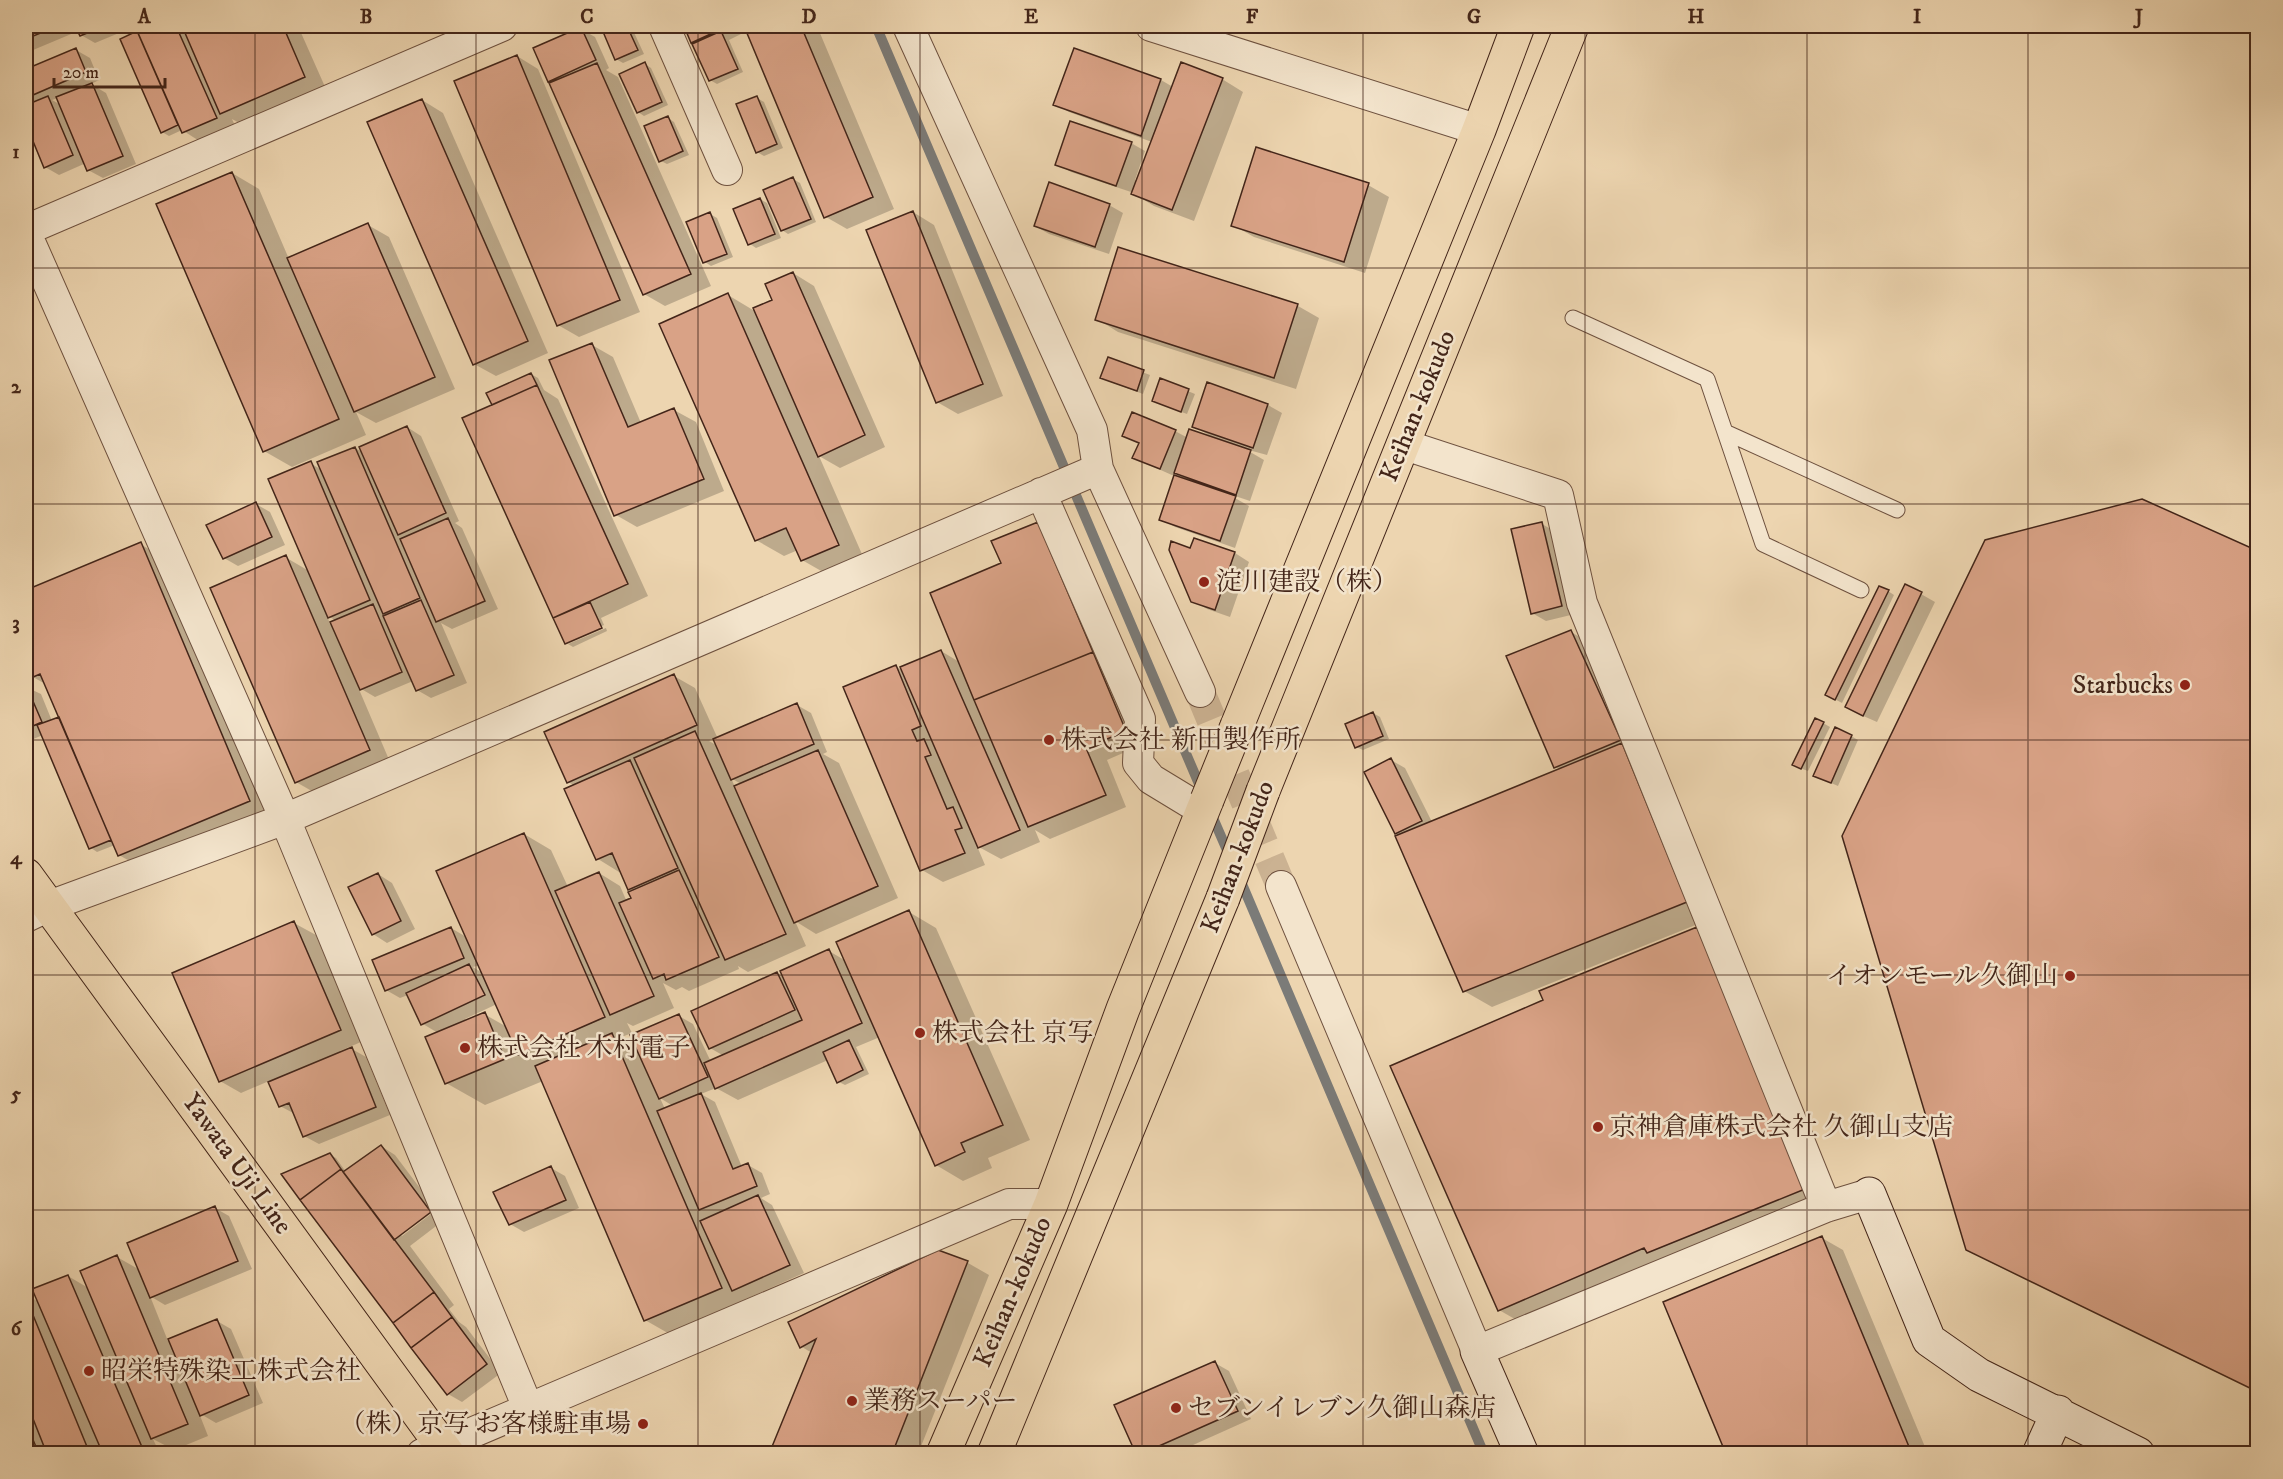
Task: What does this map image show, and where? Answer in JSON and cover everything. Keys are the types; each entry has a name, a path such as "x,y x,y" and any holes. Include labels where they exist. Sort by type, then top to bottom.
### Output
{"main road":[{"name":"Keihan-kokudo","path":"944,1454 1051,1204 1123,1009 1479,130 1518,26"},
{"name":"Keihan-kokudo","path":"994,1454 1223,898 1263,791 1572,26"},
{"name":"Yawata Uji Line","path":"26,875 37,911 438,1451"}],"street":[{"path":"502,26 26,232 285,819 528,1408"},
{"path":"664,26 727,170"},
{"path":"908,26 1092,430 1098,469 1200,692"},
{"path":"1151,26 1479,130"},
{"path":"1402,444 1558,495 1582,603 1826,1206"},
{"path":"37,911 285,819 1098,469"},
{"path":"1041,493 1140,718 1138,763 1150,779 1205,805"},
{"path":"1281,886 1522,1454"},
{"path":"1477,1351 1826,1206 1869,1194 1929,1340 1979,1375 2058,1412 2138,1454"},
{"path":"438,1451 528,1408 1010,1204 1051,1204"},
{"path":"2039,1454 2058,1412"}],"lane":[{"path":"1573,318 1707,379 1763,544 1861,590"},
{"path":"1725,432 1897,510"}],"building":[{"path":"26,26 58,26 26,39"},
{"path":"75,26 104,26 80,36"},
{"path":"135,26 176,26 217,118 182,133"},
{"path":"182,26 283,26 305,77 220,114"},
{"path":"627,26 638,50 615,60 601,27"},
{"path":"684,26 728,26 691,43"},
{"path":"744,26 801,26 873,197 824,218"},
{"path":"581,27 596,60 548,82 533,48"},
{"path":"137,31 178,125 161,133 120,39"},
{"path":"721,31 738,69 709,81 692,44"},
{"path":"76,48 86,72 26,98 26,69"},
{"path":"1074,48 1161,79 1141,136 1053,105"},
{"path":"517,55 620,300 557,326 454,81"},
{"path":"645,62 662,102 637,113 619,74"},
{"path":"1181,62 1223,78 1172,210 1131,194"},
{"path":"597,63 691,274 643,295 549,83"},
{"path":"92,83 123,156 87,171 56,97"},
{"path":"48,96 73,155 44,168 26,124 26,105"},
{"path":"757,96 777,144 756,153 736,104"},
{"path":"422,99 528,341 473,365 367,122"},
{"path":"668,116 683,151 659,162 644,126"},
{"path":"1070,121 1132,142 1116,186 1055,165"},
{"path":"1256,147 1369,183 1344,262 1231,226"},
{"path":"232,172 339,419 263,452 156,204"},
{"path":"793,177 811,219 781,231 763,190"},
{"path":"1049,182 1110,204 1095,247 1034,226"},
{"path":"760,198 775,234 748,245 733,209"},
{"path":"913,211 983,384 936,403 866,230"},
{"path":"710,212 727,254 703,263 686,222"},
{"path":"368,223 435,377 354,412 287,258"},
{"path":"1118,247 1298,304 1274,378 1095,320"},
{"path":"793,272 865,435 818,457 753,308 772,300 765,284"},
{"path":"728,293 839,545 801,561 786,528 755,541 659,324"},
{"path":"592,343 628,427 674,408 704,479 614,516 549,360"},
{"path":"1108,357 1144,370 1137,391 1100,378"},
{"path":"531,373 537,385 492,405 486,393"},
{"path":"1160,378 1189,389 1181,412 1152,401"},
{"path":"1207,382 1268,404 1253,448 1192,427"},
{"path":"537,385 628,584 553,618 462,418"},
{"path":"1132,412 1176,430 1160,469 1132,458 1139,443 1122,436"},
{"path":"407,426 446,513 398,535 359,447"},
{"path":"1189,429 1251,450 1236,495 1174,473"},
{"path":"355,447 420,598 383,614 317,462"},
{"path":"311,461 370,600 328,618 268,479"},
{"path":"1174,475 1236,496 1220,541 1159,520"},
{"name":"イオンモール久御山","path":"2142,499 2258,551 2258,1392 1966,1250 1842,836 1985,540"},
{"path":"256,502 272,537 223,559 206,525"},
{"path":"448,518 485,601 436,622 400,539"},
{"path":"1038,522 1093,652 974,700 930,593 1001,563 991,541"},
{"path":"1542,522 1562,606 1531,614 1511,529"},
{"name":"淀川建設（株）","path":"1194,538 1235,552 1215,610 1191,602 1169,550 1171,541 1190,548"},
{"path":"141,542 250,801 118,856 40,674 31,678 26,664 26,590"},
{"path":"286,555 370,750 295,783 210,588"},
{"path":"1905,584 1922,592 1863,716 1845,707"},
{"path":"1879,586 1889,590 1835,700 1825,695"},
{"path":"421,600 454,675 416,691 383,616"},
{"path":"590,602 602,628 565,644 553,618"},
{"path":"373,604 402,672 360,690 330,622"},
{"path":"1571,630 1621,740 1554,768 1506,656"},
{"path":"941,650 1020,830 978,848 900,667"},
{"name":"株式会社 新田製作所","path":"1093,652 1126,731 1086,748 1106,795 1028,827 974,700"},
{"path":"896,665 921,726 912,730 917,741 924,739 931,755 925,757 947,809 953,807 962,828 955,830 965,853 920,871 843,687"},
{"path":"674,674 697,725 567,783 544,732"},
{"path":"26,685 42,722 26,729"},
{"path":"797,703 814,744 731,780 713,739"},
{"path":"1373,712 1383,736 1355,748 1345,724"},
{"path":"59,717 111,840 89,849 37,725"},
{"path":"1815,718 1824,722 1801,769 1792,765"},
{"path":"1835,727 1852,735 1831,783 1813,776"},
{"path":"695,731 786,934 725,960 634,758"},
{"path":"1622,743 1687,902 1463,992 1395,836"},
{"path":"818,750 878,886 794,923 734,786"},
{"path":"1391,758 1422,821 1395,834 1364,772"},
{"path":"630,760 678,868 628,890 612,853 596,860 564,789"},
{"path":"524,833 605,1017 518,1055 436,871"},
{"path":"679,870 719,957 666,980 664,974 653,979 619,903 631,898 628,892"},
{"path":"599,872 654,996 610,1015 555,891"},
{"path":"378,873 401,921 372,935 348,887"},
{"name":"株式会社 京写","path":"909,910 1003,1125 961,1143 965,1152 935,1166 836,942"},
{"path":"294,921 341,1030 219,1082 172,973"},
{"path":"451,927 464,958 385,991 372,960"},
{"name":"京神倉庫株式会社 久御山支店","path":"1697,927 1805,1189 1647,1253 1644,1248 1498,1311 1390,1066 1543,1000 1539,991"},
{"path":"829,949 862,1023 715,1089 704,1063 802,1020 780,971"},
{"path":"469,964 485,995 421,1025 406,993"},
{"path":"777,972 795,1010 709,1049 691,1011"},
{"name":"株式会社 木村電子","path":"485,1012 505,1059 445,1084 425,1037"},
{"path":"679,1014 708,1077 659,1099 630,1035"},
{"path":"612,1033 722,1288 644,1321 535,1066"},
{"path":"849,1040 863,1070 837,1083 823,1052"},
{"path":"352,1047 376,1107 303,1137 289,1103 279,1107 268,1082"},
{"path":"701,1093 733,1169 748,1163 757,1186 699,1210 657,1111"},
{"path":"381,1145 431,1212 394,1240 343,1172"},
{"path":"330,1153 341,1169 300,1200 281,1174"},
{"path":"551,1166 566,1200 509,1225 493,1192"},
{"path":"341,1169 434,1292 393,1323 300,1200"},
{"path":"758,1195 790,1265 732,1291 700,1221"},
{"path":"215,1206 238,1261 150,1298 127,1243"},
{"path":"1822,1236 1912,1454 1726,1454 1663,1302"},
{"name":"業務スーパー","path":"938,1250 968,1261 892,1454 769,1454 816,1339 800,1348 788,1322"},
{"path":"117,1255 188,1424 151,1439 80,1271"},
{"name":"昭栄特殊染工株式会社","path":"68,1275 145,1454 103,1454 32,1289"},
{"path":"434,1292 452,1317 411,1348 393,1323"},
{"path":"26,1298 90,1454 47,1454 26,1401"},
{"path":"452,1317 487,1364 447,1395 411,1348"},
{"path":"217,1319 249,1395 200,1416 168,1339"},
{"name":"セブンイレブン久御山森店","path":"1215,1361 1238,1411 1141,1454 1136,1454 1114,1405"},
{"path":"26,1423 39,1454 26,1454"}],"waterway":[{"path":"876,26 1202,791"},
{"path":"1210,811 1230,857"},
{"path":"1239,877 1484,1454"}],"tunnel":[{"path":"1200,692 1281,886"}],"place":[{"name":"淀川建設（株）","path":"1204,582"},
{"name":"Starbucks","path":"2185,685"},
{"name":"株式会社 新田製作所","path":"1049,740"},
{"name":"イオンモール久御山","path":"2070,976"},
{"name":"株式会社 京写","path":"920,1033"},
{"name":"株式会社 木村電子","path":"465,1048"},
{"name":"京神倉庫株式会社 久御山支店","path":"1598,1127"},
{"name":"昭栄特殊染工株式会社","path":"89,1371"},
{"name":"業務スーパー","path":"852,1401"},
{"name":"セブンイレブン久御山森店","path":"1176,1408"},
{"name":"（株）京写 お客様駐車場","path":"643,1424"}]}
